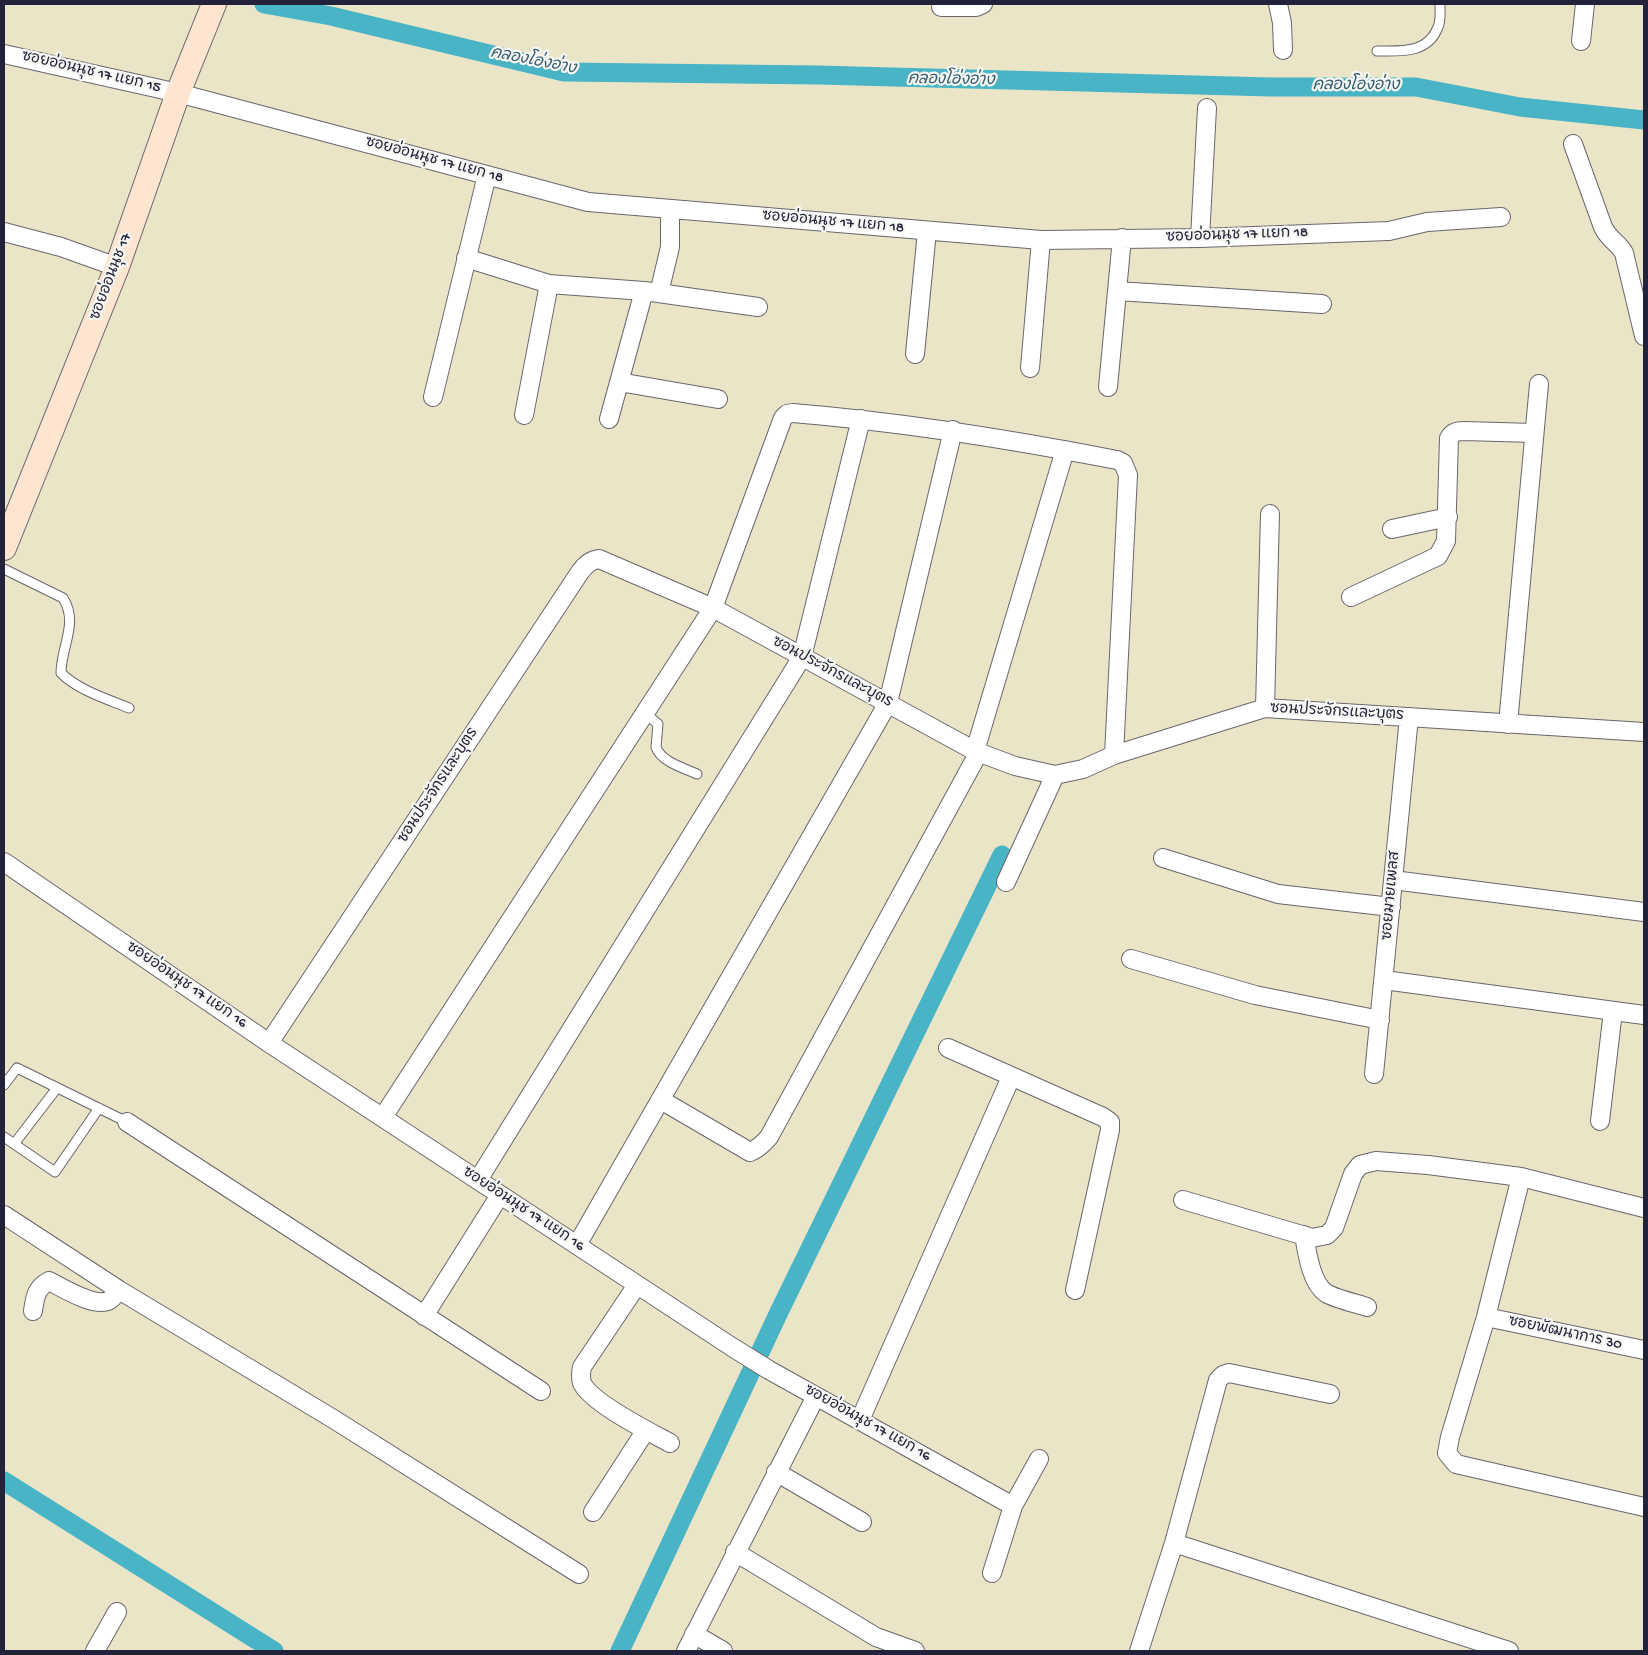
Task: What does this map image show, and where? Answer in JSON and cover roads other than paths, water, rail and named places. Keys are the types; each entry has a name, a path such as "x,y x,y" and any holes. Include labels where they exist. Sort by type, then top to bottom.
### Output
{"street":[{"path":"941,7 976,7 983,4"},
{"path":"1278,4 1282,23 1283,50"},
{"path":"1581,42 1585,4"},
{"name":"ซอยอ่อนนุช 17","path":"4,548 116,267 178,93 212,9"},
{"name":"ซอยอ่อนนุช 17 แยก 15","path":"4,54 178,93"},
{"name":"ซอยอ่อนนุช 17 แยก 18","path":"178,93 588,202 1041,240 1200,238 1388,231 1427,222 1501,216"},
{"path":"1200,238 1207,108"},
{"path":"1573,144 1602,227 1608,237 1620,246 1624,254 1644,336"},
{"path":"433,397 487,174"},
{"path":"608,419 619,382 670,247 670,209"},
{"path":"915,354 927,231"},
{"path":"4,232 61,247 116,267"},
{"path":"1108,387 1122,238"},
{"path":"1030,368 1041,240"},
{"path":"466,258 549,284 652,292 758,307"},
{"path":"524,415 549,284"},
{"path":"1117,291 1322,304"},
{"path":"619,382 718,399"},
{"path":"1508,724 1539,384"},
{"path":"382,1117 713,608 783,418 787,414 861,419 953,430 1117,460 1123,463 1128,475 1114,755"},
{"path":"478,1180 802,657 861,419"},
{"path":"577,1245 888,703 953,430"},
{"path":"1351,597 1438,556 1446,542 1449,438 1452,434 1457,431 1534,433"},
{"path":"660,1100 750,1152 764,1144 977,752 1065,450"},
{"path":"1265,708 1270,514"},
{"path":"1392,529 1448,517"},
{"name":"ซอนประจักรและบุตร","path":"269,1043 585,566 599,558 713,608 977,752 1015,766 1055,775 1083,769 1114,755 1265,708 1644,732"},
{"name":"ซอยมายเพลส","path":"1374,1074 1409,717"},
{"path":"1006,882 1055,775"},
{"path":"1163,858 1278,894 1391,907"},
{"name":"ซอยอ่อนนุช 17 แยก 16","path":"4,862 269,1043 732,1347 769,1370 1013,1506"},
{"path":"1393,880 1644,912"},
{"path":"1131,959 1255,995 1380,1020"},
{"path":"1384,980 1644,1015"},
{"path":"1600,1121 1613,1011"},
{"path":"948,1048 1104,1117 1110,1122 1110,1130 1075,1290"},
{"path":"860,1420 1011,1077"},
{"path":"127,1122 541,1391"},
{"path":"1183,1200 1312,1238 1328,1235 1334,1228 1353,1174 1360,1165 1376,1161 1428,1165 1521,1177 1644,1208"},
{"path":"1521,1177 1486,1317 1450,1437 1447,1453 1456,1464 1644,1507"},
{"path":"424,1316 500,1194"},
{"path":"4,1215 119,1290 335,1420 579,1574"},
{"path":"1304,1235 1314,1278 1326,1293 1367,1306"},
{"path":"33,1311 36,1291 49,1281 99,1303 110,1300 119,1290"},
{"path":"637,1285 582,1368 581,1380 583,1385 603,1405 670,1444"},
{"name":"ซอยพัฒนาการ 30","path":"1486,1317 1644,1350"},
{"path":"1139,1651 1174,1543 1218,1380 1223,1375 1229,1373 1330,1394"},
{"path":"686,1651 816,1396"},
{"path":"593,1512 646,1430"},
{"path":"992,1572 1013,1506 1039,1459"},
{"path":"776,1472 862,1522"},
{"path":"1174,1543 1509,1651"},
{"path":"735,1552 876,1637 915,1651"},
{"path":"95,1651 116,1612"},
{"path":"694,1634 723,1651"}],"lane":[{"path":"1377,51 1409,51 1423,47 1431,41 1439,26 1440,4"},
{"path":"4,570 63,598 69,607 70,625 62,657 61,673 67,679 92,692 129,708"},
{"path":"645,713 658,724 657,751 663,757 697,774"},
{"path":"4,1085 17,1068 127,1122"},
{"path":"14,1144 57,1088"},
{"path":"4,1137 55,1172 99,1108"}],"waterway":[{"name":"คลองโอ่งอ่าง","path":"264,4 331,16 564,72 818,75 1271,87 1416,87 1520,107 1644,120"},
{"path":"620,1651 779,1312 1002,855"},
{"path":"4,1481 274,1651"}]}
